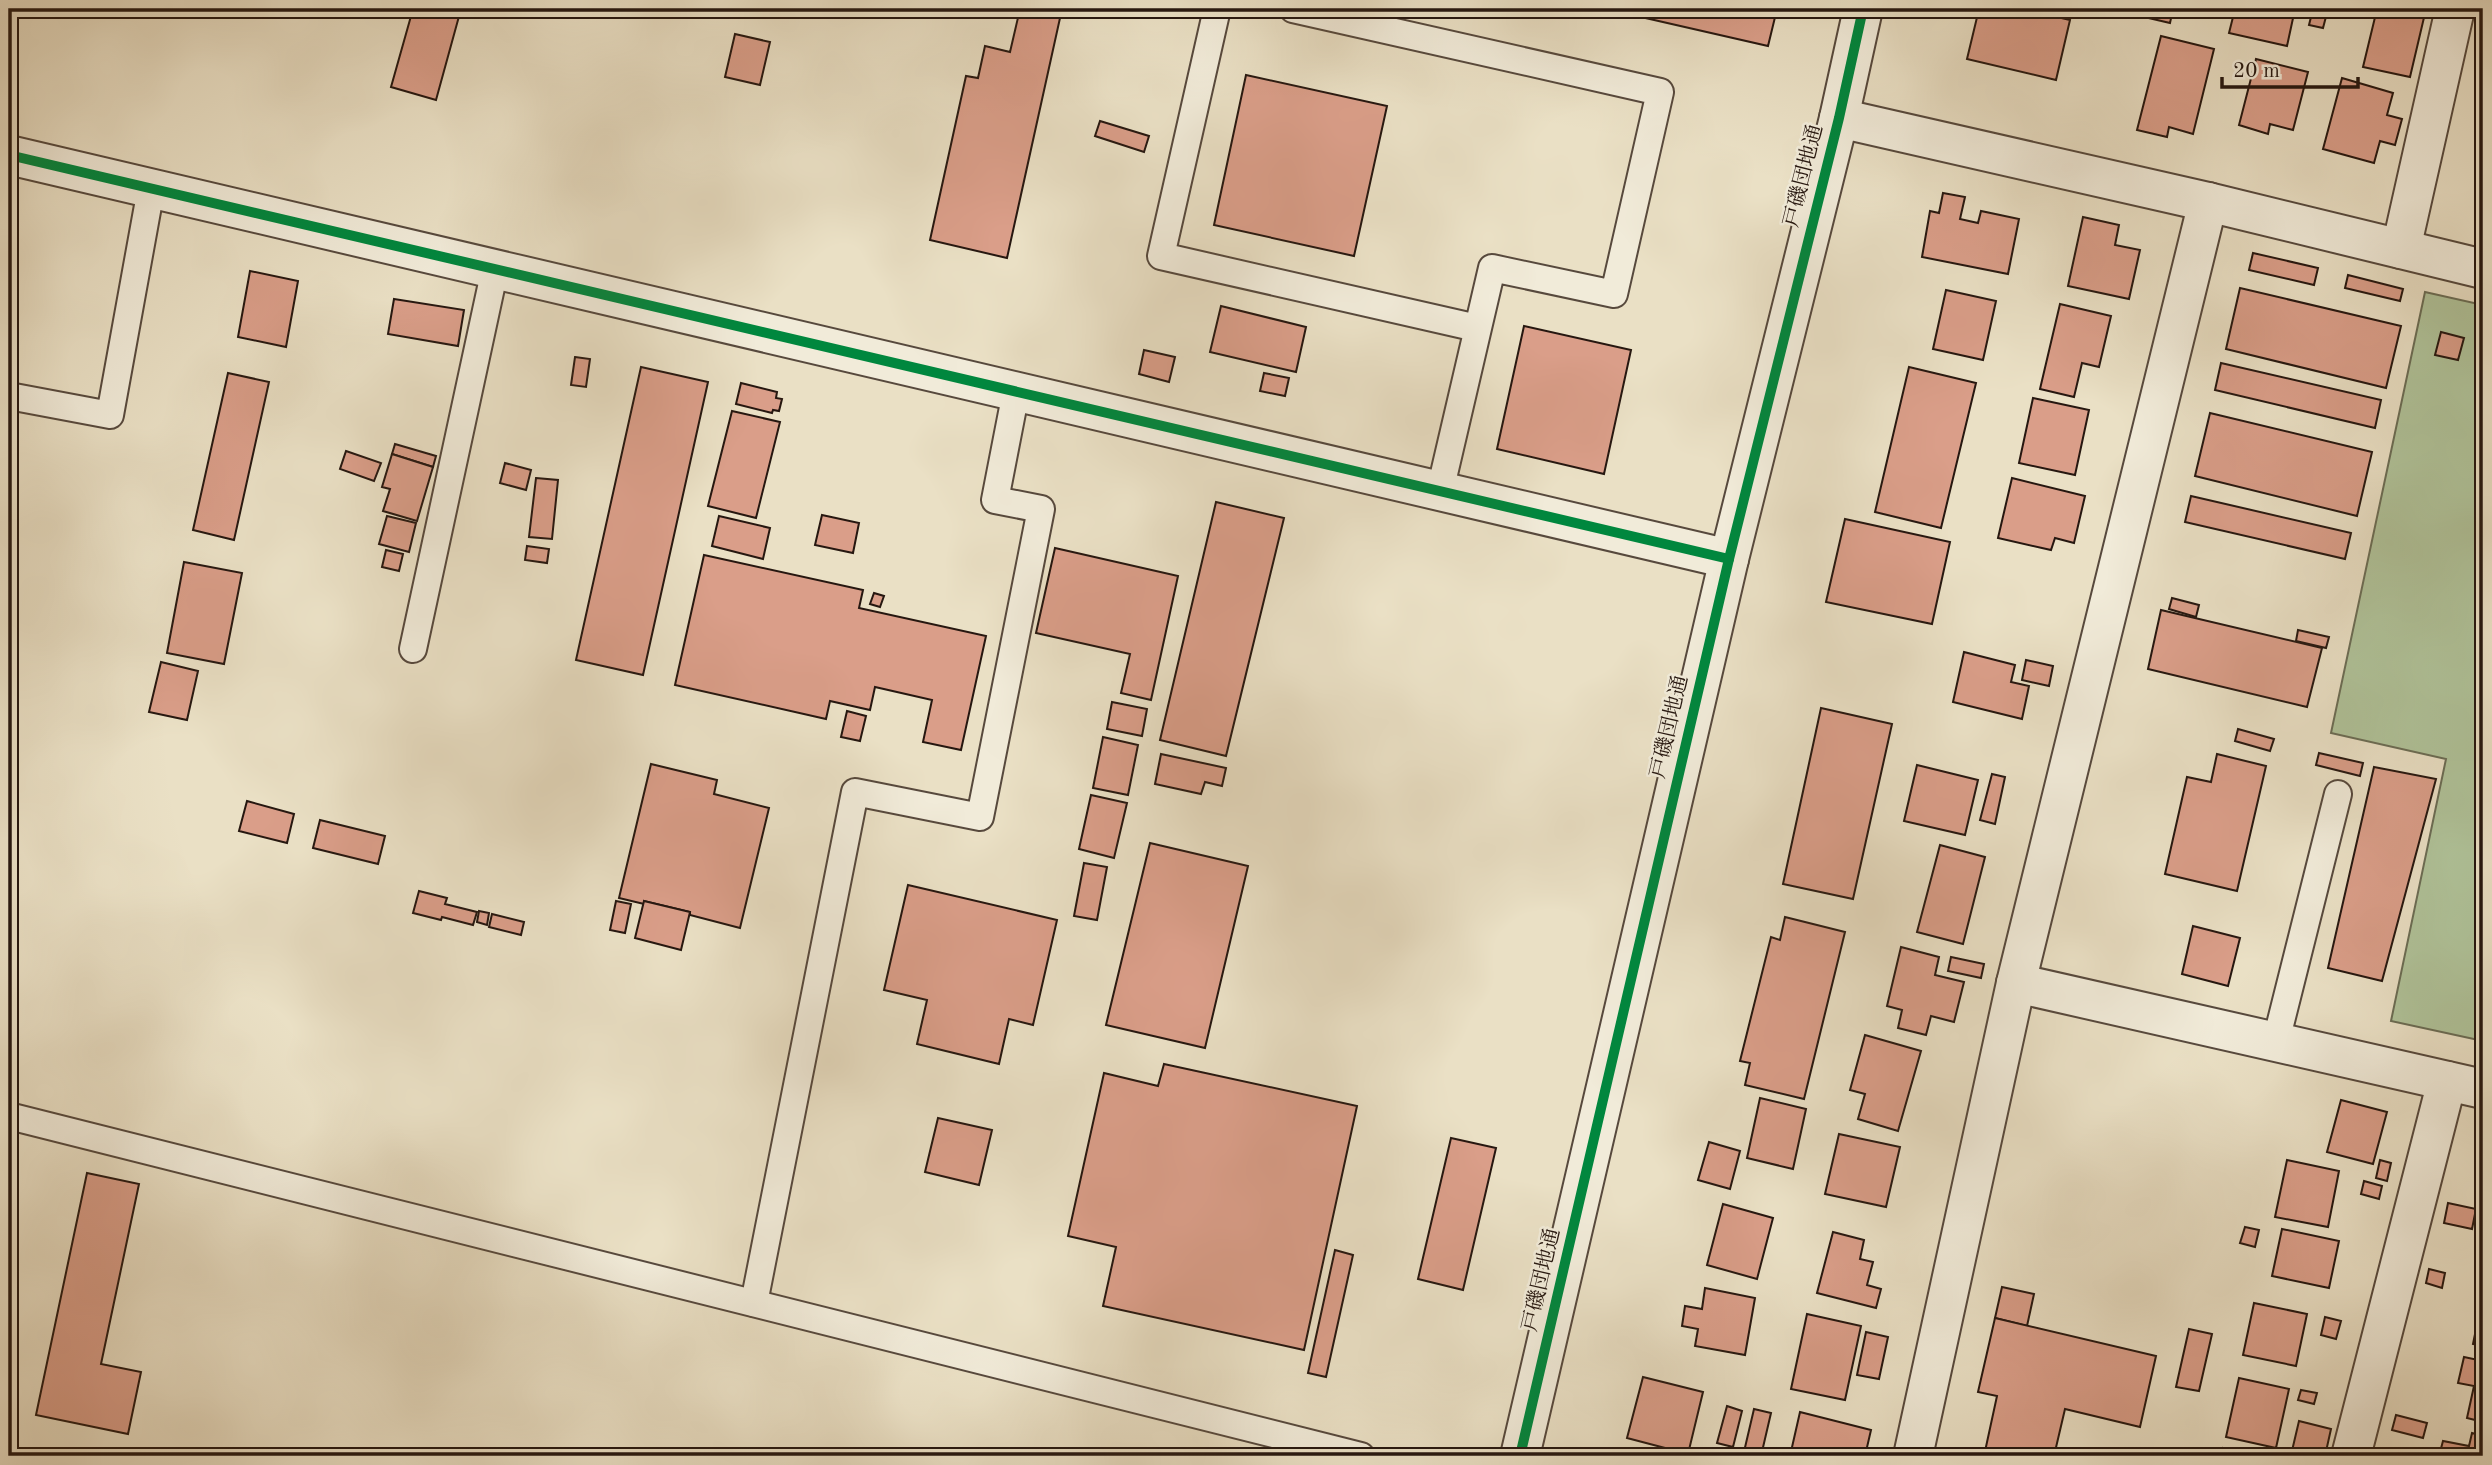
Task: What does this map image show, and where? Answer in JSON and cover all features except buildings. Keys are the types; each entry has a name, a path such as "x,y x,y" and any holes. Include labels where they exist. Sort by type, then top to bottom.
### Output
{"street":[{"name":"戸磯団地通","path":"1520,1456 1729,559 1839,118 1863,9"},
{"path":"2401,249 2455,9"},
{"path":"1839,118 2208,202 2483,269"},
{"path":"9,155 1729,559"},
{"path":"1913,1456 2016,983 2208,202"},
{"path":"2016,983 2465,1085 2351,1456"}],"lane":[{"path":"1217,9 1161,256 1477,328"},
{"path":"1293,9 1660,92 1614,294 1492,268 1440,491"},
{"path":"9,396 110,415 151,189"},
{"path":"413,649 495,270"},
{"path":"754,1303 855,792 980,817 1041,509 995,500 1016,392"},
{"path":"2276,1041 2339,794"},
{"path":"9,1116 1361,1456"}],"green space":[{"path":"2425,292 2483,305 2483,1041 2391,1021 2446,759 2331,733"}],"cycle path":[{"path":"1520,1456 1729,559 1839,118 1863,9"},
{"path":"9,155 1729,559"}]}
